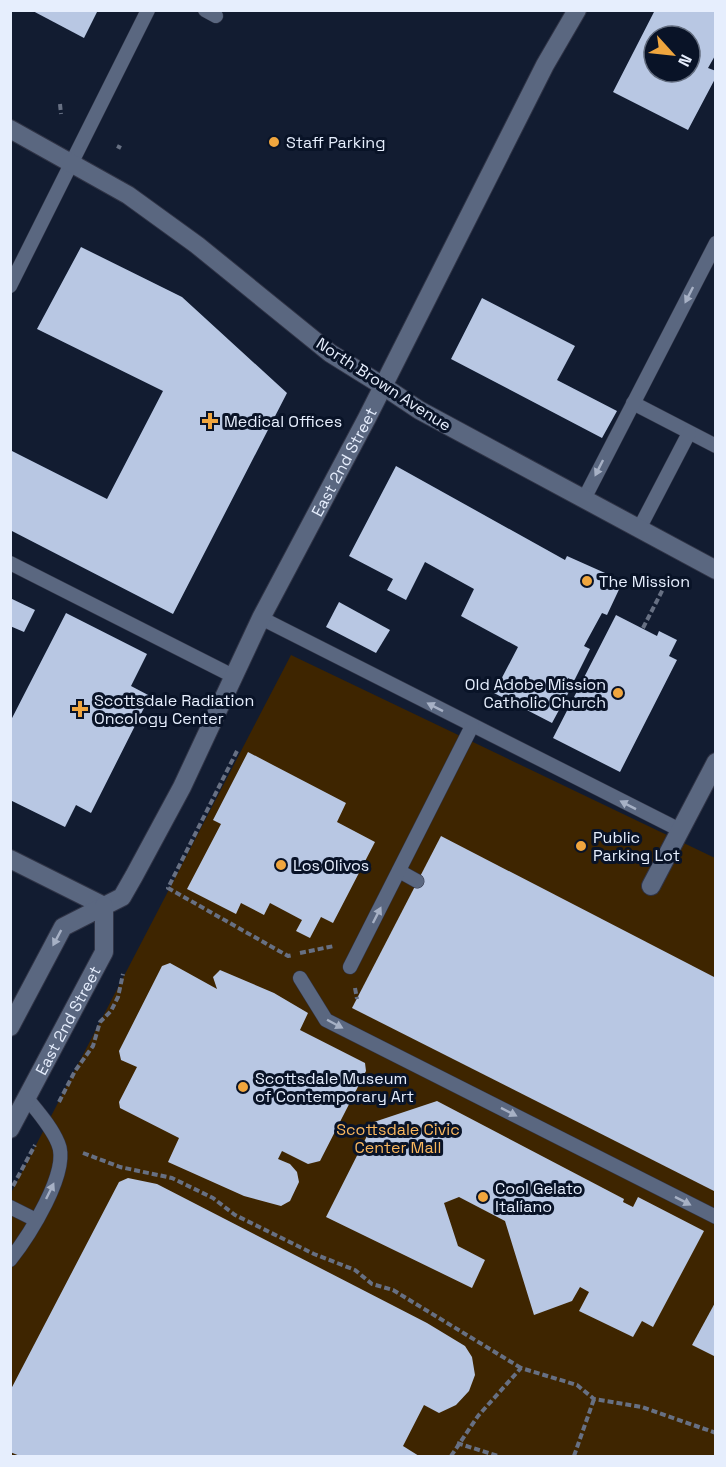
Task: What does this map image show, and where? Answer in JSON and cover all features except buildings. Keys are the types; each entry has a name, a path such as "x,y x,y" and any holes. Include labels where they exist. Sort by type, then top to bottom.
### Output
{"street":[{"name":"East 2nd Street","path":"10,1027 63,927 122,897 134,876 182,787 261,618 383,386 545,65 577,10"},
{"name":"North Brown Avenue","path":"10,129 128,195 197,245 330,352 418,410 716,570"},
{"path":"651,886 716,762"},
{"path":"10,859 104,906"},
{"name":"East 2nd Street","path":"10,1129 104,952 104,906"}],"lane":[{"path":"10,286 148,10"},
{"path":"584,499 716,243"},
{"path":"633,403 716,446"},
{"path":"639,529 689,433"},
{"path":"10,563 233,676"},
{"path":"261,618 680,830"},
{"path":"350,967 472,726"},
{"path":"399,871 417,881"},
{"path":"300,978 326,1020 716,1217"},
{"path":"10,1260 36,1220 57,1177 61,1160 60,1144 27,1097"},
{"path":"10,1207 36,1220"}],"path":[{"path":"60,104 61,114"},
{"path":"643,628 663,589"},
{"path":"237,751 168,888 288,956 346,943 357,999"},
{"path":"10,1191 75,1071 93,1046 100,1022 111,1011 118,998 125,964"},
{"path":"60,1144 120,1167 172,1178 213,1198 235,1215 314,1254 355,1270 372,1284 399,1293 521,1368 577,1385 594,1399 642,1407 716,1433"},
{"path":"451,1456 457,1443 521,1368"},
{"path":"574,1456 594,1399"},
{"path":"457,1443 498,1456"}],"green space":[{"name":"Scottsdale Civic Center Mall","path":"291,655 715,858 715,1456 11,1456 10,1195"}],"place":[{"name":"Staff Parking","path":"274,142"},
{"name":"Medical Offices","path":"210,421"},
{"name":"The Mission","path":"587,581"},
{"name":"Old Adobe Mission Catholic Church","path":"618,693"},
{"name":"Scottsdale Radiation Oncology Center","path":"80,709"},
{"name":"Public Parking Lot","path":"581,846"},
{"name":"Los Olivos","path":"281,865"},
{"name":"Scottsdale Museum of Contemporary Art","path":"243,1087"},
{"name":"Cool Gelato Italiano","path":"483,1197"}]}
